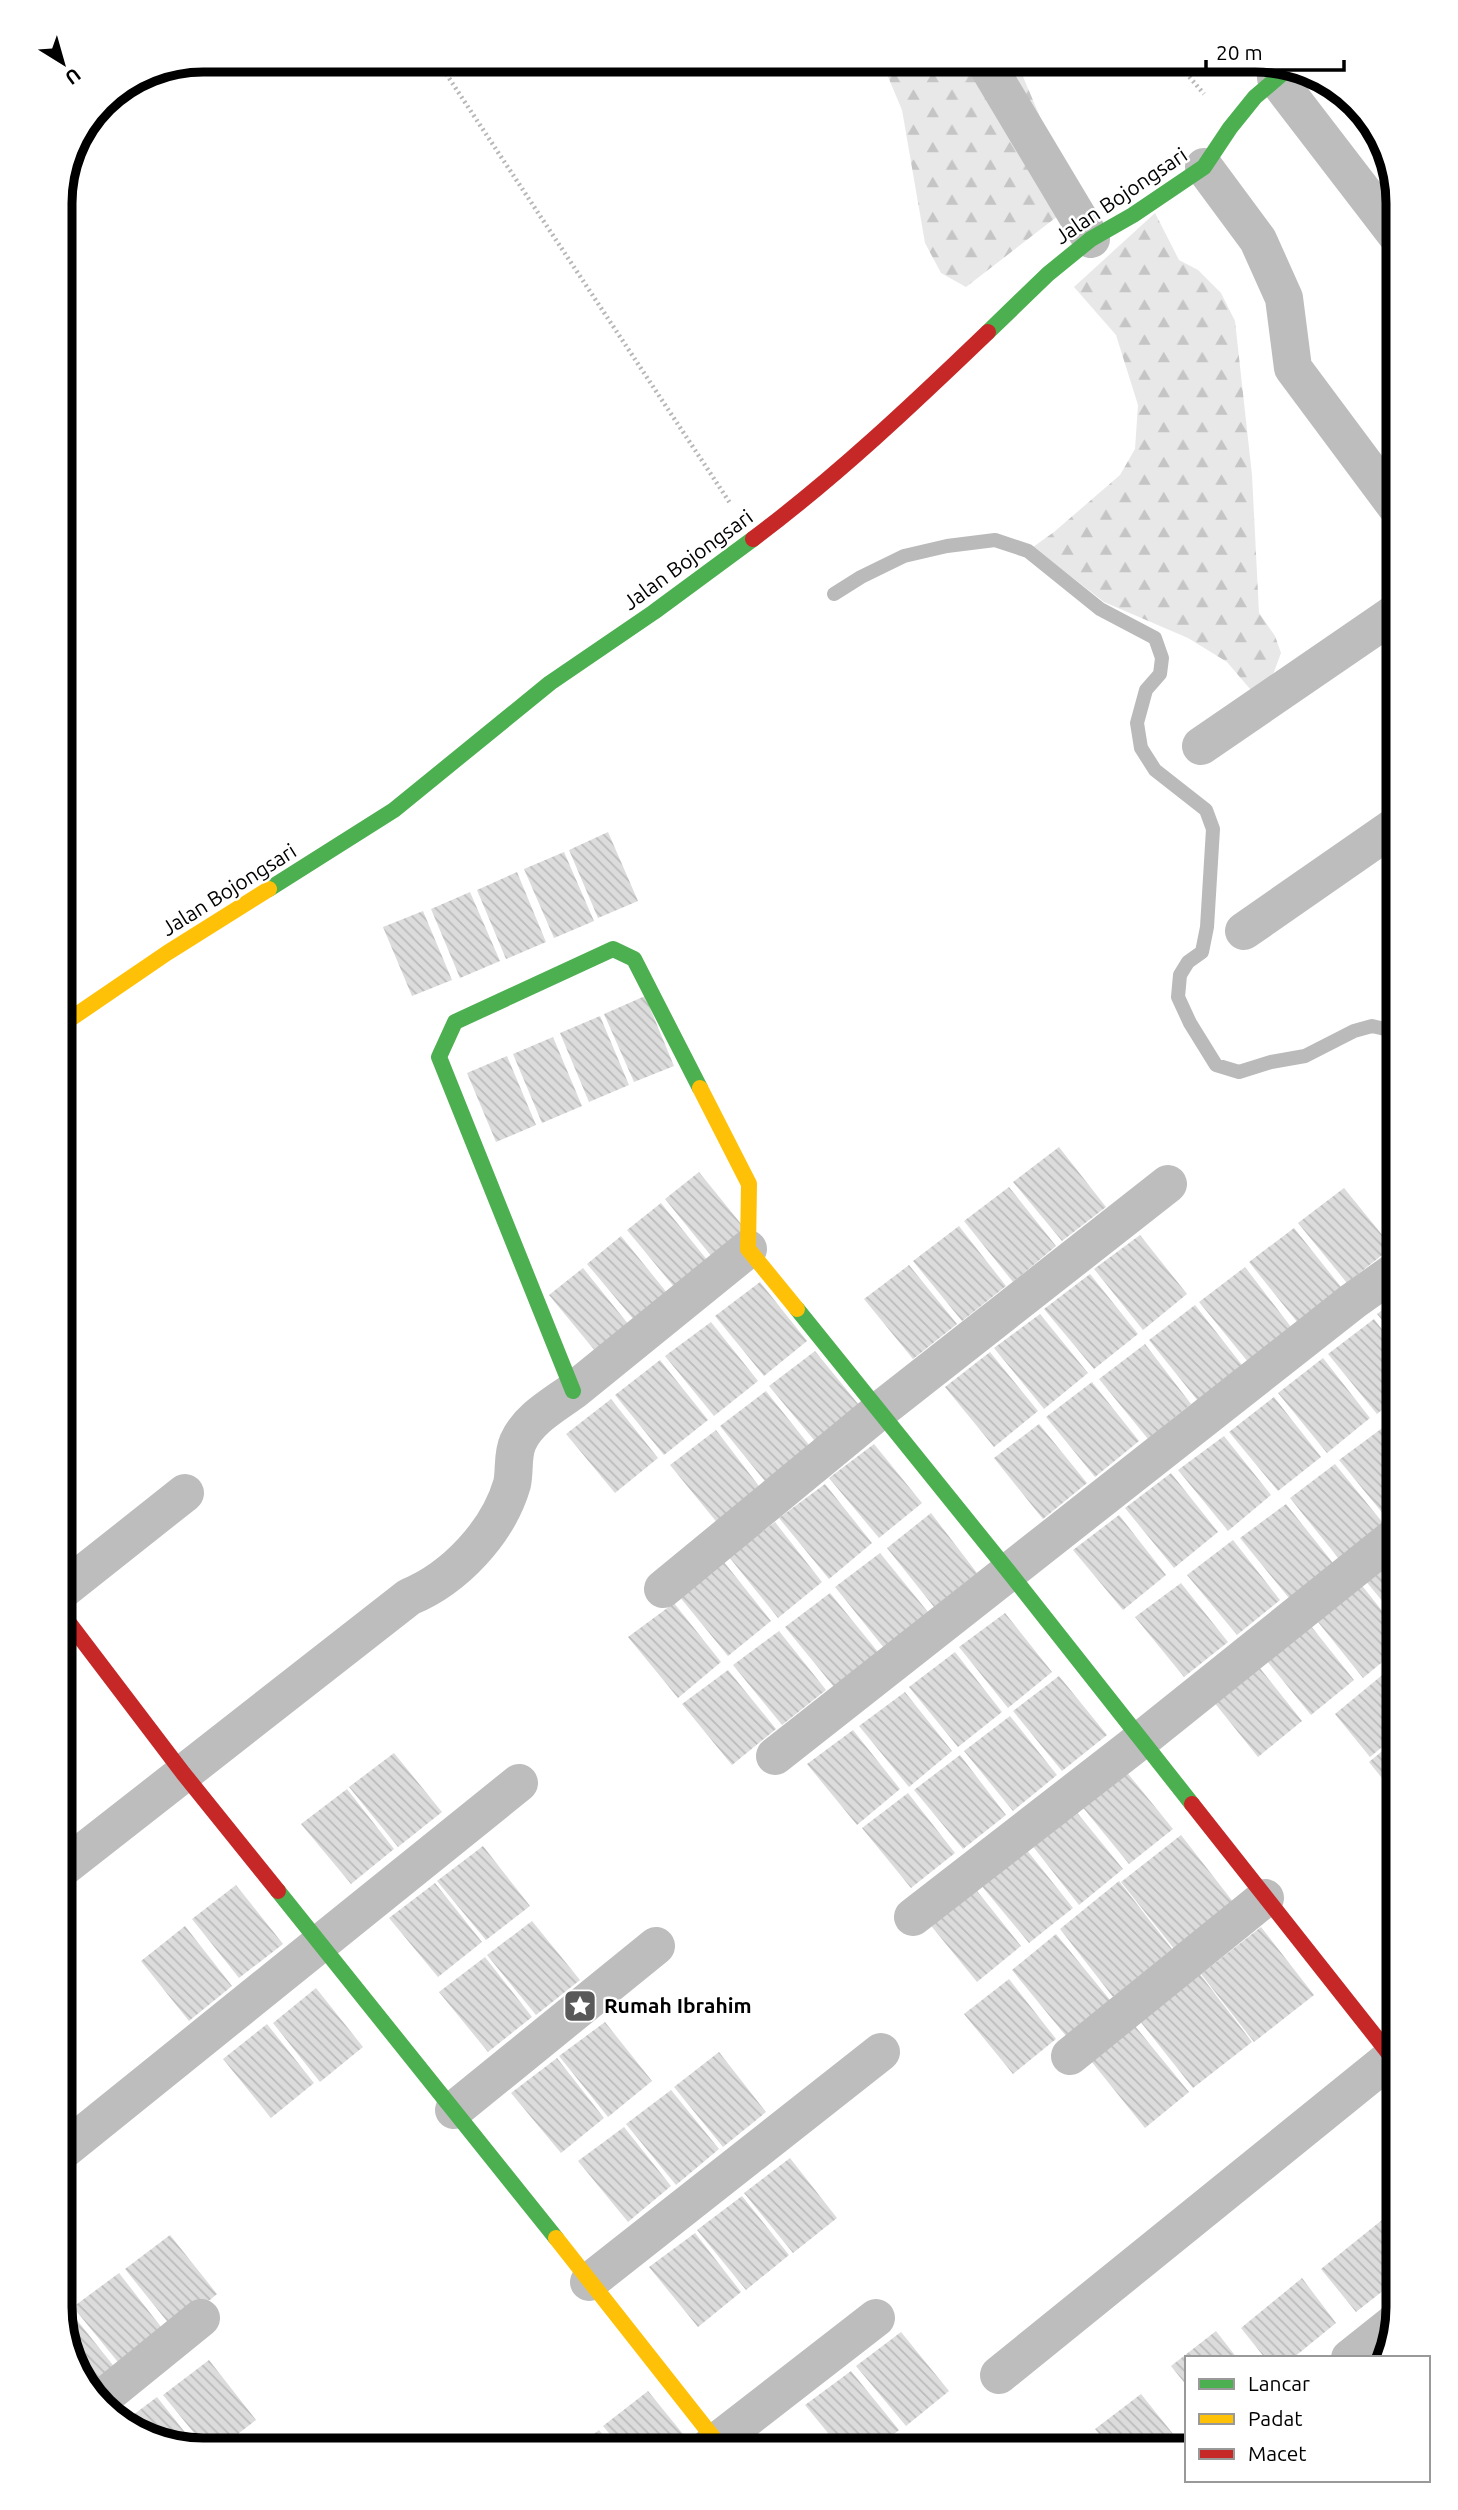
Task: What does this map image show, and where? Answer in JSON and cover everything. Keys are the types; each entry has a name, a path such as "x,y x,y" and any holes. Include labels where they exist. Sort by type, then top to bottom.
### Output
{"street":[{"path":"991,72 1091,239"},
{"name":"Jalan Bojongsari","path":"72,1018 167,953 394,810 551,683 753,539 834,476 899,418 1024,294 1091,239 1133,215 1204,167 1255,97 1281,74"},
{"path":"1283,75 1386,220"},
{"path":"1204,167 1264,251 1284,298 1293,368 1386,493"},
{"path":"1201,746 1386,619"},
{"path":"1244,931 1386,832"},
{"path":"573,1391 439,1057 455,1022 613,949 634,959 749,1184 748,1249 1009,1572 1386,2050"},
{"path":"663,1589 879,1411 1168,1184"},
{"path":"72,1861 409,1597 428,1589 457,1567 477,1545 505,1503 513,1481 517,1444 524,1432 546,1410 748,1249"},
{"path":"775,1756 1386,1278"},
{"path":"72,1582 185,1493"},
{"path":"913,1917 1141,1740 1386,1544"},
{"path":"72,1627 183,1773 454,2110 708,2438"},
{"path":"72,2143 519,1783"},
{"path":"1070,2056 1265,1898"},
{"path":"454,2110 656,1946"},
{"path":"589,2282 881,2052"},
{"path":"999,2375 1386,2068"},
{"path":"106,2395 201,2318"},
{"path":"726,2438 876,2318"},
{"path":"1353,2356 1384,2331"}],"path":[{"path":"445,72 753,539"}],"green space":[{"path":"886,72 1021,72 1076,202 966,287 941,273 925,243 902,110"},
{"path":"1155,213 1179,260 1198,270 1221,293 1235,321 1252,475 1259,613 1275,636 1281,653 1268,688 1250,689 1227,662 1188,638 1104,602 1033,547 1120,475 1135,449 1138,405 1116,335 1074,287"}],"building":[{"path":"608,832 638,901 598,918 569,850"},
{"path":"564,852 594,921 554,938 524,869"},
{"path":"517,872 546,942 506,959 477,890"},
{"path":"470,892 500,961 460,978 431,909"},
{"path":"423,911 452,980 412,996 383,927"},
{"path":"645,996 674,1066 634,1082 604,1014"},
{"path":"600,1016 629,1085 589,1102 560,1033"},
{"path":"553,1037 582,1106 542,1123 513,1054"},
{"path":"507,1056 536,1125 496,1142 467,1073"},
{"path":"1059,1147 1106,1207 1062,1241 1013,1182"},
{"path":"699,1172 746,1230 712,1257 665,1199"},
{"path":"1009,1187 1056,1246 1013,1282 964,1221"},
{"path":"1344,1188 1386,1240 1386,1252 1347,1283 1298,1223"},
{"path":"661,1203 708,1261 675,1288 627,1230"},
{"path":"959,1226 1006,1286 962,1321 913,1261"},
{"path":"1294,1228 1341,1287 1298,1323 1249,1262"},
{"path":"1140,1235 1187,1294 1143,1330 1094,1269"},
{"path":"621,1236 668,1294 635,1321 587,1264"},
{"path":"909,1265 957,1324 913,1359 864,1299"},
{"path":"1245,1267 1291,1327 1248,1362 1199,1302"},
{"path":"583,1268 629,1325 596,1352 549,1295"},
{"path":"1090,1274 1138,1334 1094,1369 1044,1309"},
{"path":"760,1282 807,1341 764,1376 715,1316"},
{"path":"1195,1305 1242,1365 1198,1401 1149,1340"},
{"path":"1386,1307 1386,1325 1377,1314"},
{"path":"1040,1314 1088,1373 1044,1409 994,1348"},
{"path":"1374,1319 1386,1334 1386,1407 1377,1414 1328,1354"},
{"path":"711,1322 758,1381 714,1416 665,1356"},
{"path":"1145,1344 1191,1404 1148,1439 1099,1379"},
{"path":"815,1351 863,1410 819,1446 769,1386"},
{"path":"990,1352 1038,1411 994,1447 945,1387"},
{"path":"1323,1358 1370,1418 1327,1453 1278,1393"},
{"path":"660,1360 708,1420 664,1455 615,1395"},
{"path":"1092,1382 1139,1441 1095,1477 1046,1417"},
{"path":"766,1391 813,1450 769,1486 720,1426"},
{"path":"1274,1397 1321,1457 1278,1491 1229,1432"},
{"path":"611,1399 658,1458 615,1493 566,1434"},
{"path":"1039,1424 1087,1483 1043,1519 994,1458"},
{"path":"1385,1426 1386,1517 1339,1460"},
{"path":"716,1430 762,1490 719,1525 670,1465"},
{"path":"1224,1436 1271,1495 1228,1531 1178,1470"},
{"path":"874,1444 922,1503 879,1538 829,1478"},
{"path":"1335,1464 1383,1523 1339,1559 1290,1498"},
{"path":"1171,1473 1218,1532 1174,1568 1125,1508"},
{"path":"825,1484 872,1543 829,1579 779,1518"},
{"path":"1286,1504 1333,1563 1289,1598 1240,1538"},
{"path":"931,1513 977,1573 934,1607 887,1548"},
{"path":"1119,1515 1166,1575 1123,1610 1073,1550"},
{"path":"775,1522 822,1582 778,1618 729,1557"},
{"path":"1233,1540 1280,1600 1237,1635 1187,1575"},
{"path":"880,1553 928,1612 884,1648 835,1587"},
{"path":"724,1562 771,1621 728,1656 679,1596"},
{"path":"1386,1562 1386,1606 1364,1579"},
{"path":"1181,1583 1228,1642 1184,1677 1135,1617"},
{"path":"1360,1583 1386,1616 1386,1659 1363,1678 1314,1617"},
{"path":"830,1593 878,1652 834,1687 785,1627"},
{"path":"674,1603 721,1662 678,1698 628,1637"},
{"path":"1005,1613 1052,1672 1008,1708 959,1647"},
{"path":"1307,1621 1354,1680 1311,1715 1262,1655"},
{"path":"779,1631 826,1690 782,1725 733,1665"},
{"path":"955,1652 1002,1712 958,1747 909,1687"},
{"path":"1255,1662 1302,1721 1258,1757 1209,1696"},
{"path":"728,1670 776,1729 732,1765 682,1704"},
{"path":"1386,1672 1386,1744 1370,1757 1335,1714"},
{"path":"1059,1676 1107,1735 1062,1771 1013,1711"},
{"path":"905,1692 952,1751 909,1787 859,1726"},
{"path":"1010,1716 1057,1775 1013,1811 964,1751"},
{"path":"853,1730 900,1789 857,1825 807,1764"},
{"path":"1386,1748 1386,1783 1369,1762"},
{"path":"394,1753 442,1812 398,1847 349,1787"},
{"path":"960,1755 1006,1815 963,1849 914,1790"},
{"path":"1125,1770 1173,1829 1129,1864 1080,1804"},
{"path":"347,1789 394,1849 351,1884 301,1824"},
{"path":"908,1793 955,1853 911,1888 862,1828"},
{"path":"1075,1810 1123,1869 1079,1905 1031,1844"},
{"path":"1181,1835 1234,1903 1175,1950 1121,1882"},
{"path":"483,1846 530,1906 486,1940 437,1881"},
{"path":"1026,1849 1073,1908 1029,1943 980,1884"},
{"path":"1119,1881 1172,1949 1113,1997 1060,1929"},
{"path":"435,1883 482,1942 438,1977 389,1918"},
{"path":"236,1885 283,1944 239,1978 192,1919"},
{"path":"974,1887 1021,1946 977,1982 928,1922"},
{"path":"532,1921 580,1980 536,2015 487,1955"},
{"path":"185,1926 232,1986 189,2021 141,1961"},
{"path":"1261,1927 1314,1995 1254,2042 1201,1974"},
{"path":"1056,1934 1110,2000 1066,2036 1012,1970"},
{"path":"485,1957 532,2017 488,2052 439,1992"},
{"path":"1199,1973 1252,2042 1193,2088 1139,2020"},
{"path":"1009,1979 1056,2039 1013,2074 964,2014"},
{"path":"316,1988 363,2047 320,2082 273,2023"},
{"path":"605,2022 652,2081 608,2117 559,2056"},
{"path":"267,2024 314,2083 271,2118 223,2059"},
{"path":"1135,2026 1189,2092 1145,2128 1091,2061"},
{"path":"719,2052 766,2112 723,2147 674,2087"},
{"path":"557,2058 604,2118 561,2153 511,2093"},
{"path":"671,2090 719,2149 676,2185 626,2124"},
{"path":"624,2127 671,2186 628,2222 578,2161"},
{"path":"790,2158 837,2218 793,2253 744,2193"},
{"path":"742,2196 789,2255 746,2290 697,2230"},
{"path":"1382,2220 1386,2226 1386,2288 1356,2312 1321,2269"},
{"path":"695,2233 741,2292 698,2327 649,2267"},
{"path":"170,2235 217,2294 174,2330 125,2269"},
{"path":"119,2273 165,2332 122,2367 73,2307"},
{"path":"1302,2278 1336,2323 1295,2356 1263,2356 1241,2328"},
{"path":"72,2314 116,2369 97,2385 79,2349"},
{"path":"1216,2331 1235,2356 1185,2356 1185,2384 1171,2366"},
{"path":"901,2332 949,2391 906,2426 856,2366"},
{"path":"209,2360 256,2420 233,2438 198,2438 163,2395"},
{"path":"851,2371 899,2430 889,2438 832,2438 805,2405"},
{"path":"648,2391 686,2438 613,2438 603,2426"},
{"path":"1141,2394 1176,2438 1103,2438 1095,2429"},
{"path":"157,2397 189,2437 161,2431 131,2417"},
{"path":"599,2430 605,2438 589,2438"}],"waterway":[{"path":"834,594 904,556 947,546 995,540 1028,551 1100,609 1155,638 1162,658 1160,674 1146,690 1137,723 1141,748 1155,770 1206,810 1213,829 1207,927 1202,952 1188,962 1180,975 1178,997 1190,1023 1216,1065 1239,1072 1271,1062 1305,1056 1354,1031 1372,1026 1386,1029"}],"traffic: fast":[{"path":"988,332 1048,274 1091,239 1133,215 1204,167 1255,97 1281,74"},
{"path":"269,889 394,810 550,683 654,612 753,539"},
{"path":"573,1391 439,1057 455,1022 613,949 634,959 700,1088"},
{"path":"797,1309 1192,1804"},
{"path":"278,1891 556,2238"}],"traffic: slow":[{"path":"72,1018 167,953 269,889"},
{"path":"700,1088 749,1184 748,1249 797,1309"},
{"path":"556,2238 714,2438"}],"traffic: jam":[{"path":"753,539 844,465 988,332"},
{"path":"72,1627 183,1773 278,1891"},
{"path":"1192,1804 1386,2050"}],"place":[{"name":"Rumah Ibrahim","path":"580,2006"}]}
